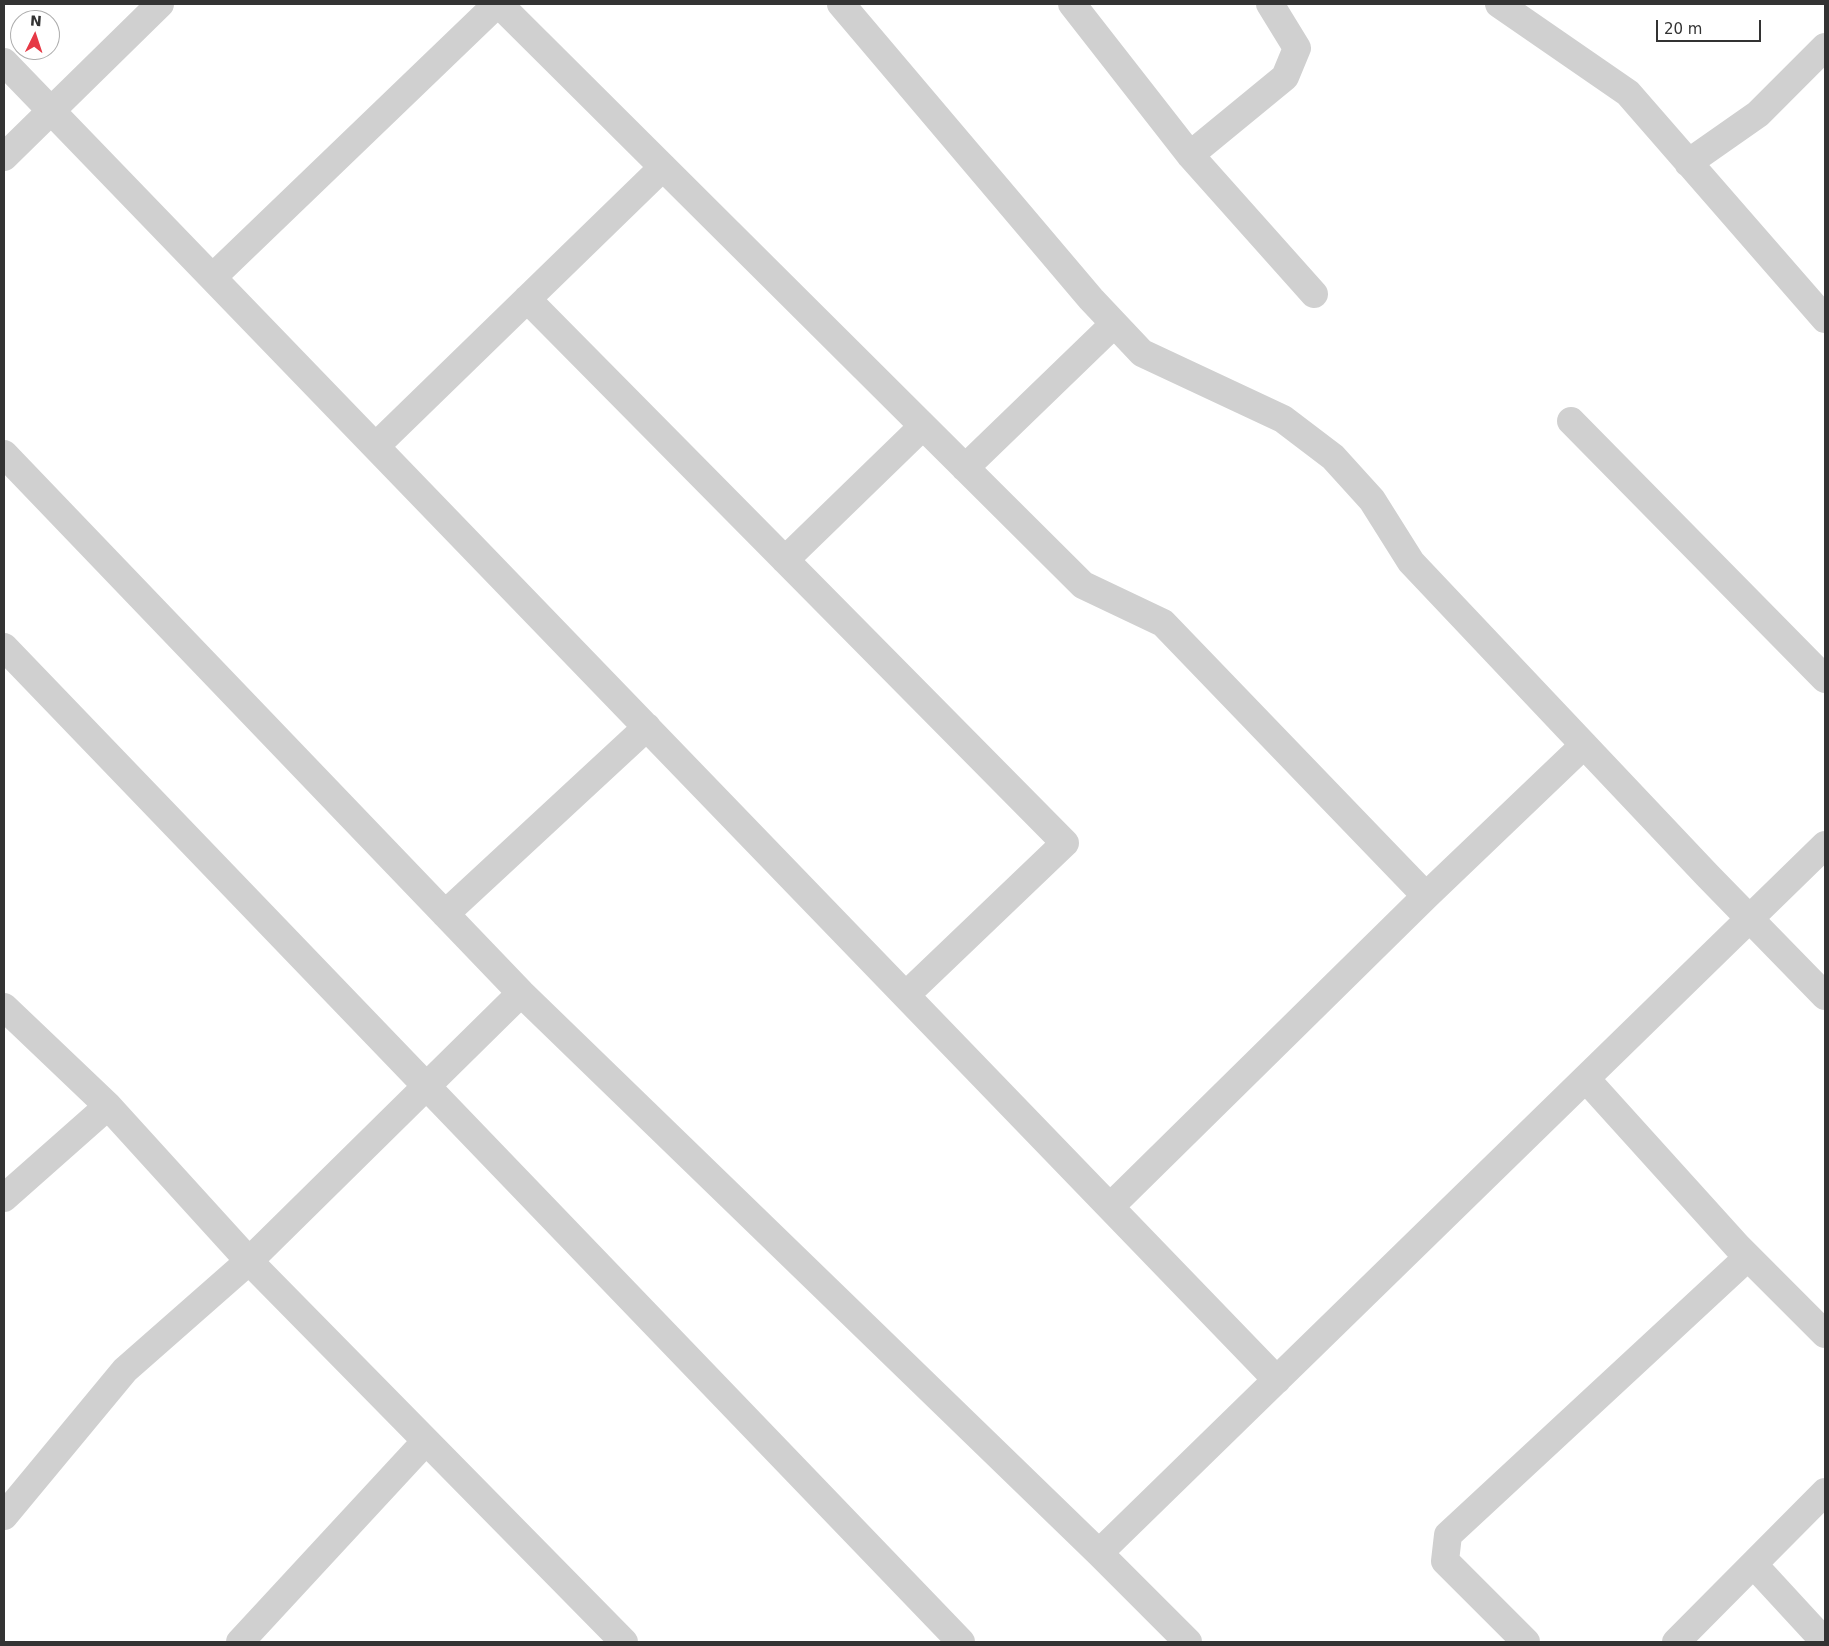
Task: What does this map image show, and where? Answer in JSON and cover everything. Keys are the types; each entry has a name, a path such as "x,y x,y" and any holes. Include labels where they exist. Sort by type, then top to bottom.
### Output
{"street":[{"path":"4,157 160,4"},
{"path":"213,278 498,4 1083,585 1163,624 1426,896"},
{"path":"841,4 1091,299 1142,353 1283,419 1333,457 1372,500 1411,562 1825,996"},
{"path":"1072,4 1190,155 1314,294"},
{"path":"1499,4 1531,12 1628,93 1825,319"},
{"path":"1190,155 1285,77 1297,48 1283,10"},
{"path":"1688,163 1758,114 1825,47"},
{"path":"4,62 1277,1380"},
{"path":"376,446 663,167"},
{"path":"527,299 1065,843 906,995"},
{"path":"965,468 1114,324"},
{"path":"1571,421 1825,679"},
{"path":"785,560 923,426"},
{"path":"4,454 521,993 1099,1553 1188,1642"},
{"path":"4,648 961,1642"},
{"path":"445,914 647,727"},
{"path":"1110,1207 1426,896 1584,744"},
{"path":"1099,1553 1825,845"},
{"path":"4,1516 125,1370 249,1261 521,993"},
{"path":"4,1007 108,1106 249,1261 624,1642"},
{"path":"1586,1079 1748,1257 1825,1334"},
{"path":"4,1198 108,1106"},
{"path":"1526,1642 1445,1561 1448,1536 1748,1257"},
{"path":"240,1642 426,1441"},
{"path":"1676,1642 1825,1492"},
{"path":"1754,1565 1825,1642"}]}
